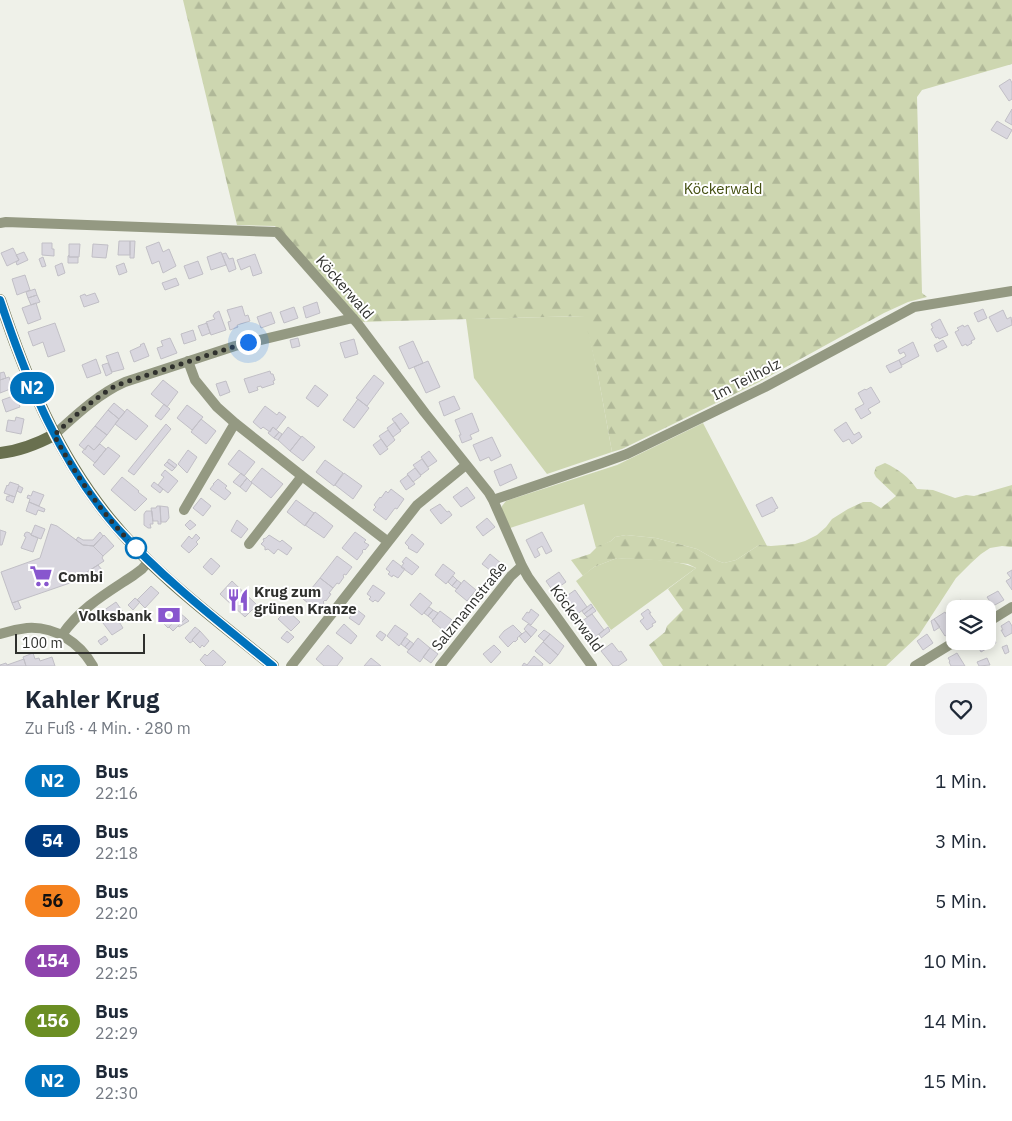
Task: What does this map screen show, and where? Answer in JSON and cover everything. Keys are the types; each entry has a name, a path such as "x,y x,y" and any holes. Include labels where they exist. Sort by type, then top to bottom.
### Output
{"main road":[{"path":"0,300 12,338 54,435 75,470 102,508 149,562 195,603 273,666"},
{"path":"0,452 11,452 28,447 54,435"}],"street":[{"name":"Köckerwald","path":"0,222 277,232 353,318 493,500 528,577 592,666"},
{"name":"Im Teilholz","path":"493,500 627,454 765,387 914,307 1012,291"},
{"path":"54,435 110,389 125,382 248,342 353,318"},
{"path":"188,361 199,386 235,424 388,541"},
{"path":"184,510 235,424"},
{"path":"291,666 416,505 466,465"},
{"path":"249,544 302,476"},
{"path":"62,635 76,616 84,609 134,575 149,562"},
{"name":"Salzmannstraße","path":"440,666 511,576 522,566"},
{"path":"996,617 1012,607"},
{"path":"0,634 29,628 42,629 62,635 84,652 93,666"},
{"path":"916,666 946,647"}],"green space":[{"name":"Köckerwald","path":"183,0 1012,0 1012,64 922,90 917,97 922,293 927,297 908,302 884,313 759,382 622,449 612,452 598,375 584,316 356,322 275,226 237,225"},
{"path":"585,316 612,452 547,474 474,378 466,319"},
{"path":"703,423 767,546 759,545 736,560 724,563 697,549 656,538 626,535 615,537 596,548 584,504 510,528 502,510 502,506 506,501 617,465"},
{"path":"885,463 903,474 917,489 933,490 955,498 966,495 974,496 1012,485 1012,547 990,548 971,563 956,578 919,635 886,666 663,666 649,645 665,632 667,626 683,610 668,589 696,568 688,564 617,558 594,567 583,576 571,560 590,554 598,546 611,541 615,537 626,535 656,538 697,549 724,563 736,560 759,545 795,544 805,541 817,535 832,519 848,509 863,502 871,502 881,508 896,496 874,473 876,467"},
{"path":"617,558 668,561 696,568 611,630 576,581 594,567"}],"building":[{"path":"1010,79 1012,83 1012,99 1009,101 999,86"},
{"path":"1012,109 1012,125 1005,121"},
{"path":"997,121 1012,130 1007,139 991,130"},
{"path":"119,241 130,241 130,255 118,255"},
{"path":"130,241 135,241 134,258 130,258"},
{"path":"159,242 163,252 169,249 176,266 163,273 159,261 152,264 146,247"},
{"path":"42,243 52,243 54,256 42,255"},
{"path":"69,244 80,244 79,257 69,257"},
{"path":"93,244 108,245 106,258 92,257"},
{"path":"13,248 19,260 7,266 1,253"},
{"path":"24,252 28,260 17,265 16,262 19,260 16,255"},
{"path":"221,252 226,265 211,270 207,257"},
{"path":"226,253 229,259 233,258 236,269 229,272 222,254"},
{"path":"255,254 262,273 253,276 250,266 241,270 237,260"},
{"path":"69,255 69,257 78,257 78,263 68,263"},
{"path":"43,257 46,266 42,267 39,259"},
{"path":"198,261 203,274 189,279 184,266"},
{"path":"62,263 65,273 58,276 55,266"},
{"path":"124,263 127,272 119,275 116,266"},
{"path":"25,275 30,290 17,295 12,279"},
{"path":"176,278 179,285 165,290 162,283"},
{"path":"35,289 37,295 28,298 26,292"},
{"path":"95,293 99,302 84,307 80,296"},
{"path":"37,295 40,302 31,305 28,298"},
{"path":"317,302 320,313 306,318 303,307"},
{"path":"36,303 41,319 28,324 22,308"},
{"path":"242,306 245,316 248,315 250,321 237,325 238,327 230,330 228,322 231,321 227,310"},
{"path":"294,307 298,318 284,323 280,312"},
{"path":"983,309 987,318 978,322 974,313"},
{"path":"1003,310 1007,319 1011,317 1012,325 997,332 989,317"},
{"path":"219,311 226,330 211,335 206,322 215,319 213,316"},
{"path":"271,312 275,323 261,328 257,317"},
{"path":"940,319 948,335 939,339 938,337 936,338 931,329 933,328 931,324"},
{"path":"55,323 65,351 48,357 43,342 33,346 28,332"},
{"path":"207,323 210,333 202,336 198,326"},
{"path":"963,325 964,327 968,325 975,339 967,346 966,344 962,346 955,332 959,330 957,328"},
{"path":"193,330 196,340 184,344 181,334"},
{"path":"170,338 177,353 161,359 157,348 163,346 161,341"},
{"path":"298,338 300,346 292,348 290,340"},
{"path":"354,339 358,354 345,358 340,343"},
{"path":"943,340 947,347 937,352 934,345"},
{"path":"413,341 423,363 409,369 399,347"},
{"path":"913,342 919,356 902,365 899,360 906,356 904,352 900,354 898,350"},
{"path":"144,343 149,356 134,362 130,351"},
{"path":"118,352 124,369 112,372 106,356"},
{"path":"96,359 101,373 87,378 82,365"},
{"path":"899,360 902,367 890,373 886,366"},
{"path":"428,361 440,387 426,393 414,367"},
{"path":"108,363 112,373 106,376 102,365"},
{"path":"270,371 275,380 273,381 274,384 262,388 261,386 257,387 258,390 249,393 244,379"},
{"path":"4,372 6,378 0,380 0,373"},
{"path":"374,375 384,383 367,406 356,398"},
{"path":"9,377 13,388 0,393 0,380"},
{"path":"163,380 178,392 167,407 151,394"},
{"path":"226,381 230,392 220,396 216,384"},
{"path":"315,385 328,395 318,407 306,398"},
{"path":"871,387 880,402 868,409 871,413 861,419 855,409 864,404 858,393"},
{"path":"16,395 20,407 6,412 2,400"},
{"path":"454,396 460,409 444,416 439,402"},
{"path":"358,399 369,408 354,428 343,420"},
{"path":"114,403 125,412 119,419 108,410"},
{"path":"164,404 170,409 161,420 155,416"},
{"path":"187,405 203,417 192,430 177,418"},
{"path":"265,406 277,415 279,412 286,417 276,430 273,427 270,432 263,427 261,429 253,422"},
{"path":"127,409 148,426 136,440 115,424"},
{"path":"108,410 119,419 107,435 95,426"},
{"path":"401,413 409,423 400,430 392,419"},
{"path":"472,413 479,431 470,435 472,439 462,443 455,420"},
{"path":"16,417 24,419 21,434 6,431 8,420 15,421"},
{"path":"201,419 216,431 206,444 191,432"},
{"path":"395,422 401,431 393,437 387,428"},
{"path":"846,422 854,435 859,432 862,437 852,444 849,439 843,442 834,430"},
{"path":"166,424 171,429 134,475 128,471"},
{"path":"95,426 107,435 94,450 88,445 85,450 79,445"},
{"path":"273,427 279,432 274,438 268,433"},
{"path":"288,427 301,437 290,451 278,440"},
{"path":"388,430 395,440 387,447 379,436"},
{"path":"279,432 282,434 278,440 274,438"},
{"path":"302,436 315,447 303,461 290,451"},
{"path":"492,437 501,456 491,461 489,457 480,461 473,445"},
{"path":"381,439 388,449 380,455 373,445"},
{"path":"100,444 106,449 95,463 82,452 88,445 94,450"},
{"path":"108,447 120,456 104,475 93,465"},
{"path":"188,450 197,457 187,473 178,464"},
{"path":"239,450 255,462 244,476 228,464"},
{"path":"429,451 437,461 428,467 421,457"},
{"path":"169,459 177,465 175,468 167,462"},
{"path":"422,459 429,469 421,475 413,465"},
{"path":"325,460 343,473 334,486 316,472"},
{"path":"167,462 175,468 172,471 164,465"},
{"path":"511,464 517,478 500,486 494,471"},
{"path":"262,468 283,484 271,498 251,482"},
{"path":"415,468 421,476 413,482 407,474"},
{"path":"165,470 178,481 168,493 158,485 164,477 161,475"},
{"path":"241,473 247,478 240,487 233,482"},
{"path":"344,473 362,486 353,499 335,485"},
{"path":"408,475 415,484 406,490 400,481"},
{"path":"122,477 147,499 135,511 111,490"},
{"path":"247,478 252,483 246,492 240,487"},
{"path":"218,479 227,486 225,488 231,493 225,500 210,489"},
{"path":"10,482 19,485 15,497 4,493"},
{"path":"154,482 163,489 160,493 151,486"},
{"path":"19,486 23,488 21,493 17,491"},
{"path":"467,487 475,498 461,507 453,497"},
{"path":"391,489 404,499 386,520 373,510 380,497"},
{"path":"33,491 44,495 39,506 29,502 30,499 27,498 28,495 31,496"},
{"path":"9,495 15,497 13,503 6,500"},
{"path":"772,497 778,508 762,517 756,505"},
{"path":"201,498 211,506 203,516 193,508"},
{"path":"296,500 314,513 305,526 287,512"},
{"path":"29,502 45,509 44,512 38,510 36,515 26,511"},
{"path":"440,504 452,515 441,524 430,510"},
{"path":"160,506 161,524 158,524 158,521 153,521 151,508 156,508"},
{"path":"160,506 168,507 169,518 166,522 161,522"},
{"path":"146,511 152,511 153,524 150,524 151,528 144,525 144,514"},
{"path":"315,512 333,526 324,538 305,525"},
{"path":"487,518 495,527 483,536 476,527"},
{"path":"190,520 196,525 190,530 185,525"},
{"path":"237,520 248,529 241,538 231,531"},
{"path":"51,524 57,526 83,545 94,546 103,556 104,561 70,583 12,603 1,572 40,558"},
{"path":"35,525 45,529 41,539 31,535"},
{"path":"0,530 6,532 2,545 0,545"},
{"path":"27,532 38,538 33,552 21,548 26,537 24,536 25,533"},
{"path":"100,532 103,536 94,546 83,545 76,540 78,537 83,540 93,540"},
{"path":"355,532 366,540 364,542 369,545 362,551 357,560 342,548"},
{"path":"542,532 552,551 546,554 542,546 537,549 540,555 535,558 526,540"},
{"path":"196,534 200,538 196,542 198,544 189,553 181,546 189,536 192,539"},
{"path":"412,534 424,544 417,553 408,548 405,543"},
{"path":"104,535 114,546 103,556 93,546"},
{"path":"269,535 280,542 282,540 292,548 287,555 278,549 274,554 268,549 265,550 265,547 261,544 264,541 263,539"},
{"path":"490,554 502,564 495,574 482,564"},
{"path":"337,556 352,567 346,575 344,574 339,584 337,583 333,588 320,578"},
{"path":"406,557 419,567 412,575 401,567"},
{"path":"211,558 220,566 212,575 203,567"},
{"path":"393,560 405,569 398,578 388,574 390,572 386,569"},
{"path":"443,564 455,573 446,584 435,575"},
{"path":"98,565 102,570 81,583 78,578"},
{"path":"1012,570 1012,590 1006,581 1011,578 1007,573"},
{"path":"559,572 566,582 553,591 546,581"},
{"path":"453,576 457,580 452,586 448,582"},
{"path":"320,578 333,588 329,593 331,594 318,611 303,599"},
{"path":"457,580 461,583 457,589 452,586"},
{"path":"464,580 476,590 467,601 455,591"},
{"name":"Krug zum grünen Kranze","path":"232,581 257,605 245,617 220,594"},
{"path":"373,585 385,593 378,602 375,600 373,602 367,594"},
{"path":"151,586 159,593 145,608 137,600"},
{"path":"575,590 587,607 573,617 561,600"},
{"path":"478,591 485,596 480,602 473,597"},
{"path":"998,591 1004,600 996,604 996,600 989,600 987,597"},
{"path":"420,593 432,603 422,615 410,605"},
{"path":"135,598 140,602 133,610 128,605"},
{"path":"18,601 21,608 15,610 12,603"},
{"path":"116,602 123,612 116,617 123,628 112,635 97,615"},
{"path":"591,604 593,607 584,614 582,611"},
{"name":"Volksbank","path":"173,606 177,610 165,623 160,619"},
{"path":"429,607 433,610 428,616 424,613"},
{"path":"593,607 596,611 587,617 584,614"},
{"path":"356,609 365,616 359,625 349,618"},
{"path":"531,609 539,615 531,625 522,619"},
{"path":"648,609 656,622 647,630 640,621 644,618 641,614"},
{"path":"177,610 182,614 168,628 164,624"},
{"path":"287,610 300,622 291,631 278,619"},
{"path":"433,610 438,613 433,620 428,616"},
{"path":"440,611 452,620 444,631 432,621"},
{"path":"945,612 946,635 945,636 934,619"},
{"path":"181,614 186,618 173,631 169,627"},
{"path":"592,614 604,630 590,641 578,624"},
{"path":"186,618 189,621 179,627 178,626"},
{"path":"934,619 940,627 934,631 931,621"},
{"path":"1009,621 1012,626 1012,633 1005,637 1001,626"},
{"path":"344,624 357,636 351,644 336,633"},
{"path":"528,624 537,630 531,637 524,629"},
{"path":"395,625 408,634 399,646 387,636"},
{"path":"513,625 522,634 508,647 499,637"},
{"path":"195,627 200,631 190,643 185,638"},
{"path":"608,627 610,631 601,638 599,634"},
{"path":"544,630 550,634 544,641 538,636"},
{"path":"200,631 209,641 204,647 202,645 200,648 192,640"},
{"path":"287,631 294,637 288,643 281,638"},
{"path":"380,631 386,635 382,641 376,636"},
{"path":"526,631 531,637 525,643 519,636"},
{"path":"550,634 564,646 558,655 543,642"},
{"path":"927,634 933,643 923,650 917,641"},
{"path":"105,636 108,640 101,645 98,641"},
{"path":"405,637 410,641 405,647 401,644"},
{"path":"418,638 430,648 420,662 407,652"},
{"path":"410,641 414,644 409,650 405,647"},
{"path":"543,642 558,655 550,664 535,651"},
{"path":"612,643 627,660 618,666 613,666 601,651"},
{"path":"328,645 343,658 337,666 324,666 316,659"},
{"path":"494,645 501,652 491,663 483,654"},
{"path":"1007,645 1009,652 1005,654 1002,647"},
{"path":"430,648 438,654 431,663 423,657"},
{"path":"213,650 226,662 222,666 206,666 200,660 205,654 207,656"},
{"path":"33,653 35,659 39,658 40,661 52,657 55,666 26,666 23,657"},
{"path":"957,653 965,666 951,666 948,658"},
{"path":"534,656 543,664 542,666 522,666 524,663 527,665"},
{"path":"371,658 381,666 364,666"},
{"path":"987,658 990,665 979,666 977,662"},
{"path":"24,659 26,666 0,666 6,663 7,665"}],"bus line":[{"name":"N2","path":"0,300 12,338 30,383 59,444 83,483 117,527 149,562 192,601 273,666"}],"place":[{"name":"Combi","path":"41,576"},
{"name":"Krug zum grünen Kranze","path":"238,600"},
{"name":"Volksbank","path":"169,615"}],"route":[{"path":"136,548 83,483 54,435 92,402 117,385 248,342"}]}
